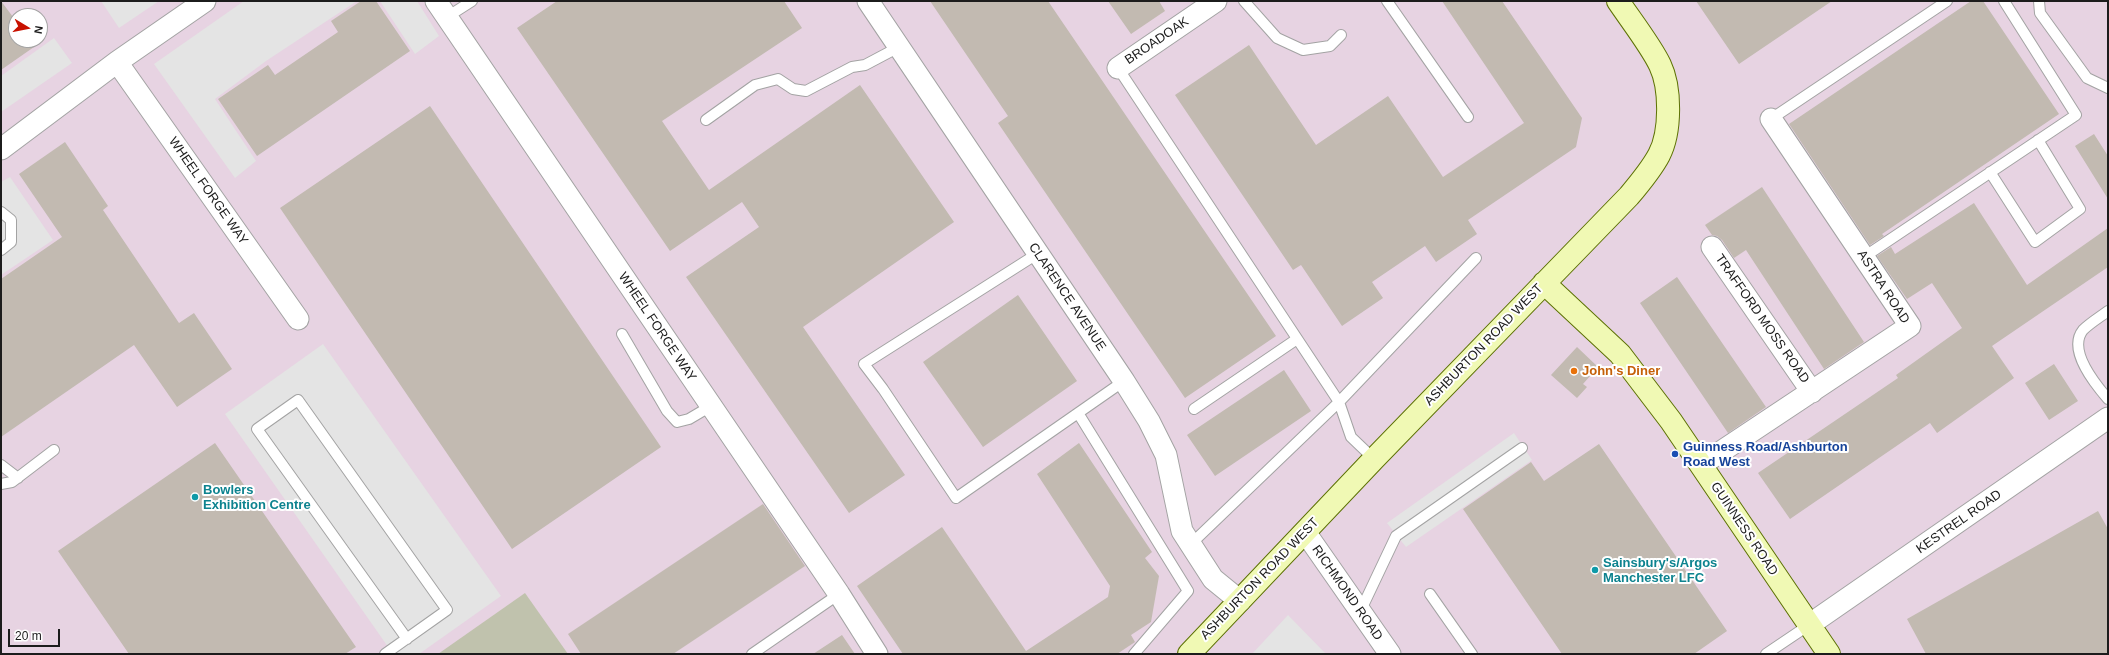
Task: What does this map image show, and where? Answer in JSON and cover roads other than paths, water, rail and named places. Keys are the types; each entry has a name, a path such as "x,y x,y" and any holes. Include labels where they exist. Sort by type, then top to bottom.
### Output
{"main road":[{"name":"ASHBURTON ROAD WEST","path":"1189,654 1374,459 1629,196 1648,173 1660,153 1668,111 1666,87 1660,65 1618,1"},
{"name":"GUINNESS ROAD","path":"1544,283 1620,354 1671,421 1829,654"}],"street":[{"path":"1,149 117,62 204,1"},
{"name":"CLARENCE AVENUE","path":"868,1 1124,382 1148,421 1166,455 1182,531 1192,543 1199,560 1213,579 1240,601"},
{"name":"BROADOAK","path":"1118,68 1216,1"},
{"name":"WHEEL FORGE WAY","path":"441,9 839,594 877,654"},
{"name":"WHEEL FORGE WAY","path":"117,62 298,320"},
{"name":"ASTRA ROAD","path":"1701,465 1910,326 1771,119"},
{"name":"TRAFFORD MOSS ROAD","path":"1712,247 1812,392"},
{"name":"KESTREL ROAD","path":"1809,625 2108,418"},
{"name":"RICHMOND ROAD","path":"1305,532 1390,654"}],"lane":[{"path":"441,9 472,1"},
{"path":"1244,1 1277,38 1303,50 1330,46 1341,35"},
{"path":"1387,1 1468,117"},
{"path":"1771,119 1947,1"},
{"path":"1864,257 2076,115 2004,1"},
{"path":"2039,1 2040,13 2087,78 2108,88"},
{"path":"706,120 755,85 778,79 793,89 806,91 852,67 865,65 899,47"},
{"path":"1118,68 1339,402 1351,437 1374,459"},
{"path":"1990,172 2035,242 2080,210 2038,140"},
{"path":"1,212 11,220 12,242 1,250"},
{"path":"1037,254 864,364 883,389 956,498 1124,382"},
{"path":"1192,543 1339,402 1476,258"},
{"path":"2108,311 2083,331 2078,341 2084,366 2108,399"},
{"path":"622,334 667,411 677,422 689,420 711,406"},
{"path":"1194,408 1297,339"},
{"path":"385,654 448,610 298,400 257,429 407,638"},
{"path":"1078,413 1188,591 1134,654"},
{"path":"1360,612 1396,536 1522,448"},
{"path":"1,484 12,482 54,450"},
{"path":"1,465 18,478"},
{"path":"752,654 839,594"},
{"path":"1430,594 1472,654"},
{"path":"1766,654 1809,625"}],"place":[{"name":"John's Diner","path":"1574,371"},
{"name":"Guinness Road/Ashburton Road West","path":"1675,454"},
{"name":"Bowlers Exhibition Centre","path":"195,497"},
{"name":"Sainsbury's/Argos Manchester LFC","path":"1595,570"}]}
